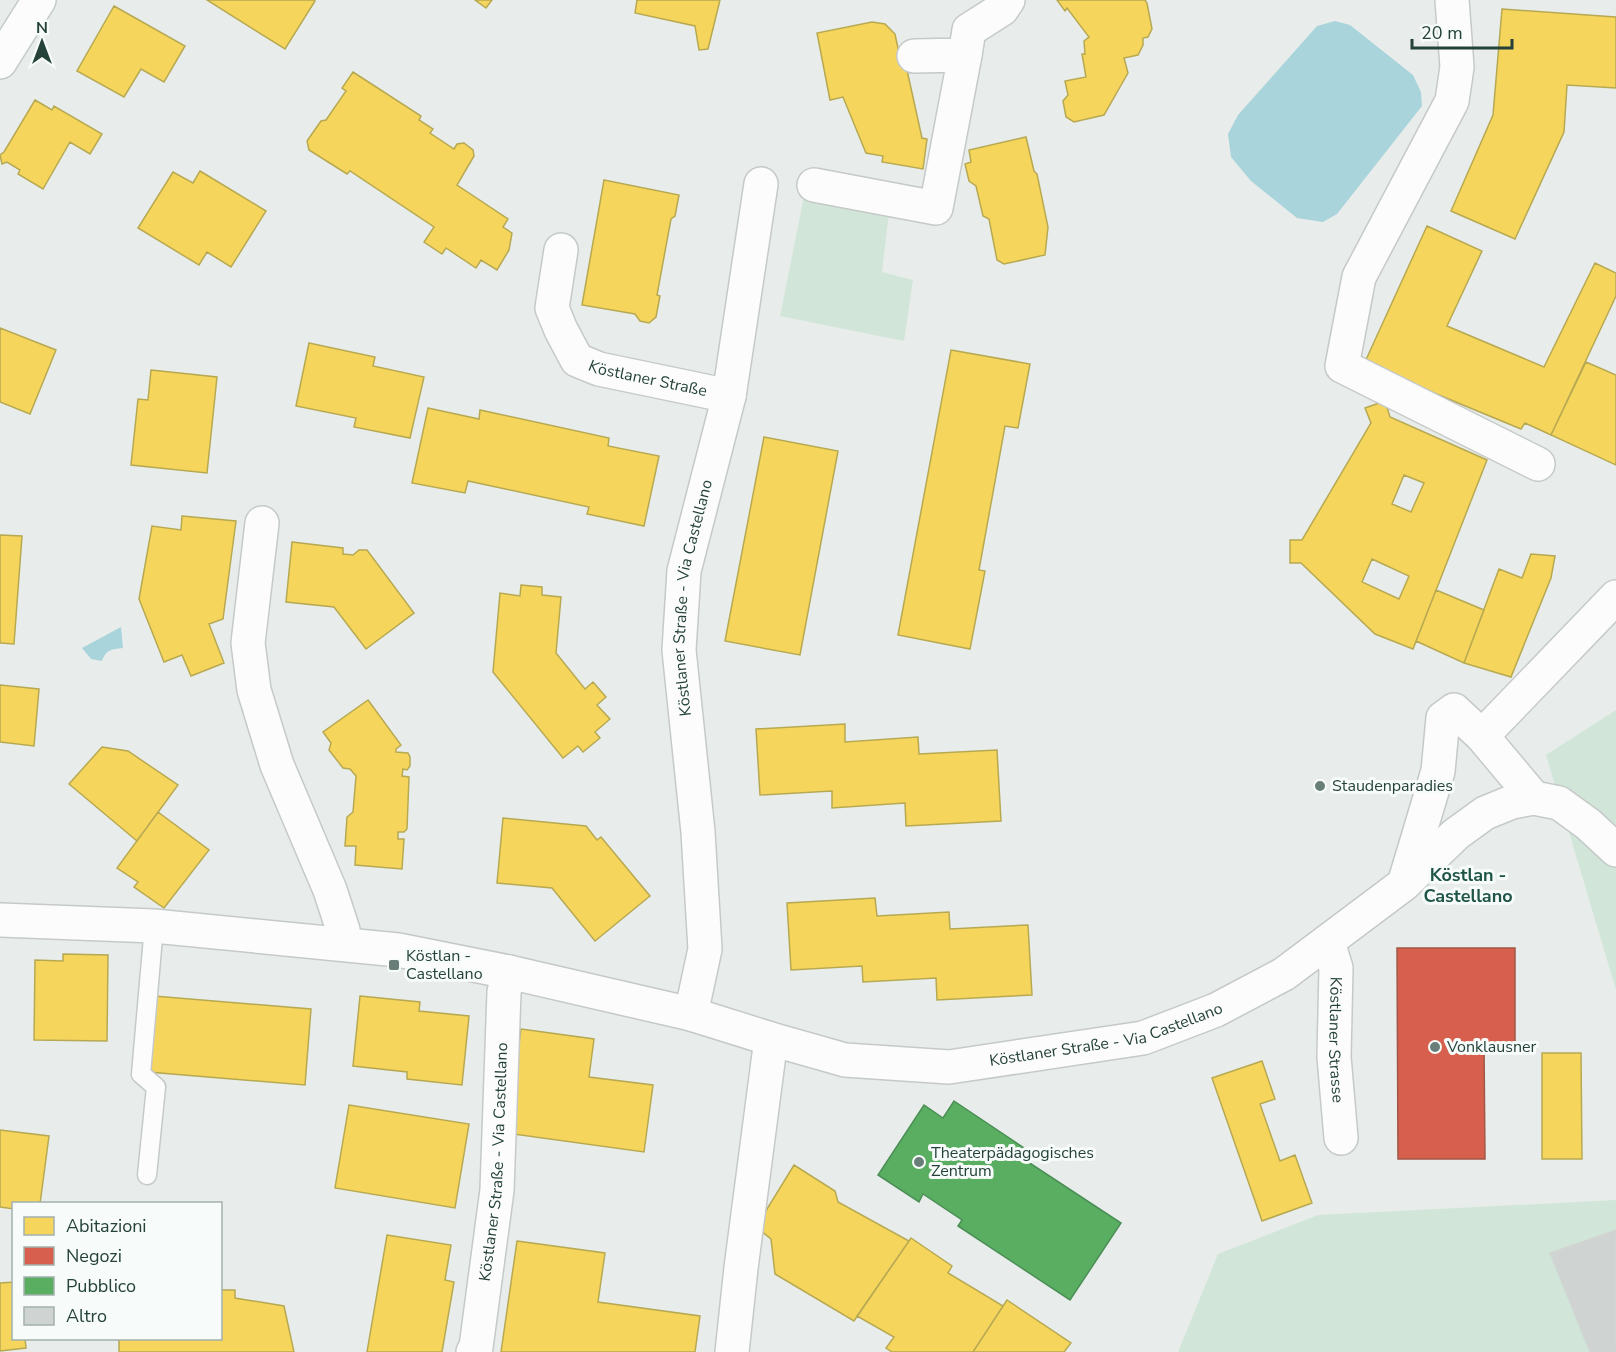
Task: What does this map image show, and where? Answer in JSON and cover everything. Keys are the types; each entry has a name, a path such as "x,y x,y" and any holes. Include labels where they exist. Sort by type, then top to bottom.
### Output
{"street":[{"path":"0,62 39,0"},
{"path":"814,185 936,208 969,30 1002,9 1008,0"},
{"path":"1452,0 1457,67 1452,101 1359,277 1342,366 1538,464"},
{"path":"914,56 965,56"},
{"name":"Köstlaner Straße - Via Castellano","path":"691,1014 705,949 698,832 679,650 684,571 729,396 762,184"},
{"name":"Köstlaner Straße","path":"561,250 552,308 577,360 599,369 729,396"},
{"path":"262,523 248,643 254,690 277,765 340,920 343,930 341,944"},
{"path":"1482,736 1616,597"},
{"path":"1404,884 1438,771 1443,718 1454,710 1482,736 1534,798"},
{"name":"Köstlaner Straße - Via Castellano","path":"0,921 154,926 398,950 509,972 691,1014 845,1059 949,1067 1143,1038 1216,1010 1284,974 1404,884 1456,834 1485,813 1512,801 1534,798 1559,803 1588,824 1616,850"},
{"name":"Köstlaner Strasse","path":"1328,942 1336,968 1334,1057 1341,1138"},
{"name":"Köstlaner Straße - Via Castellano","path":"473,1352 476,1347 497,1190 504,992 509,972"},
{"path":"732,1352 771,1039"}],"lane":[{"path":"147,1175 156,1087 141,1074 154,926"}],"green space":[{"path":"804,196 889,212 882,272 913,280 904,341 780,316"},
{"path":"1616,710 1616,990 1546,755"},
{"path":"1616,1200 1616,1230 1550,1253 1590,1352 1178,1352 1218,1254 1318,1215"}],"water":[{"path":"1335,21 1350,25 1413,75 1421,92 1422,106 1337,214 1323,222 1297,218 1251,181 1231,157 1228,134 1238,115 1317,26"},
{"path":"121,627 123,648 105,654 102,661 91,659 82,648"}],"building: Abitazioni":[{"path":"207,0 313,0 315,1 285,49"},
{"path":"475,0 492,0 486,8"},
{"path":"637,0 720,0 708,49 699,50 695,26 635,13"},
{"path":"1057,0 1145,0 1147,3 1152,29 1148,37 1143,38 1143,45 1138,55 1124,58 1128,73 1104,115 1074,122 1066,117 1063,101 1068,95 1065,81 1086,77 1082,54 1085,54 1084,41 1089,37 1067,8 1065,11"},
{"path":"114,6 185,46 164,82 141,69 124,97 77,71"},
{"path":"1502,9 1616,17 1616,88 1567,85 1564,132 1515,239 1451,211 1493,115"},
{"path":"872,22 885,24 895,34 901,62 905,61 922,138 927,139 923,169 882,162 883,156 866,153 843,97 830,100 817,33"},
{"path":"353,72 421,116 419,120 433,129 430,133 454,149 457,144 464,143 473,150 474,156 457,185 508,219 503,227 512,233 509,250 497,270 481,260 476,268 446,248 442,254 424,242 434,227 350,171 347,174 309,150 307,141 321,121 326,120 346,91 342,88"},
{"path":"35,100 52,110 54,106 102,134 90,154 70,142 43,189 18,174 20,170 7,162 2,164 0,155"},
{"path":"1026,137 1034,171 1037,174 1048,227 1045,255 1004,264 997,260 989,219 983,216 976,186 969,181 965,164 971,162 969,150"},
{"path":"200,171 266,211 231,267 207,252 199,265 138,228 173,172 193,183"},
{"path":"604,180 679,195 675,216 671,219 657,295 660,296 656,317 649,323 640,321 635,314 582,305"},
{"path":"1427,226 1482,251 1447,326 1544,367 1595,263 1616,273 1616,296 1551,435 1525,423 1521,429 1364,364"},
{"path":"0,328 56,350 30,414 0,402"},
{"path":"309,343 375,357 373,366 424,377 410,438 354,427 356,418 296,406"},
{"path":"951,350 1030,364 1018,428 1005,426 979,570 985,571 970,649 898,635"},
{"path":"1586,362 1616,375 1616,465 1551,435"},
{"path":"151,370 217,377 207,473 131,465 138,399 148,400"},
{"path":"1385,401 1390,417 1487,460 1413,649 1375,634 1301,563 1290,563 1290,540 1302,540 1371,423 1365,408","holes":["1404,475 1424,483 1411,512 1392,504","1372,559 1409,576 1399,599 1362,582"]},
{"path":"428,408 479,419 480,410 609,438 608,446 659,456 644,526 587,514 589,507 468,481 465,493 412,483"},
{"path":"764,437 838,451 800,655 725,641"},
{"path":"182,516 236,521 223,619 209,624 224,663 191,676 182,655 164,662 139,599 152,526 181,530"},
{"path":"0,535 22,536 14,644 0,643"},
{"path":"292,542 343,548 343,554 353,555 359,550 367,550 414,613 366,649 334,607 286,602"},
{"path":"1531,554 1555,556 1551,578 1511,677 1464,663 1499,569 1522,578"},
{"path":"521,585 542,587 542,595 561,597 556,653 585,689 593,682 606,697 597,705 610,719 595,732 600,738 583,752 578,746 563,758 493,672 500,593 520,596"},
{"path":"1436,590 1484,610 1464,663 1416,641"},
{"path":"0,685 39,689 34,746 0,742"},
{"path":"368,700 401,745 396,752 408,753 410,757 410,766 407,770 403,769 402,776 409,777 407,829 404,832 398,832 398,839 404,839 402,869 355,865 356,846 345,846 347,817 353,812 356,776 350,769 343,768 329,750 331,743 323,732"},
{"path":"845,724 845,742 918,737 919,754 997,750 1001,821 906,826 905,803 832,808 832,791 760,795 756,729"},
{"path":"102,747 128,751 178,785 137,841 69,784"},
{"path":"158,812 209,850 164,908 134,887 138,882 117,868"},
{"path":"503,818 586,826 597,840 601,837 650,896 595,941 552,888 497,883"},
{"path":"875,898 877,916 949,912 950,929 1028,925 1032,995 937,1000 936,978 863,982 862,966 791,970 787,903"},
{"path":"63,954 108,955 107,1041 34,1040 35,960 63,961"},
{"path":"154,996 311,1009 305,1085 148,1072"},
{"path":"360,996 420,1002 419,1011 469,1016 462,1085 407,1079 407,1072 353,1066"},
{"path":"521,1029 594,1039 589,1077 653,1085 644,1152 507,1133"},
{"path":"1542,1053 1581,1053 1582,1159 1542,1159"},
{"path":"1262,1061 1275,1099 1260,1104 1280,1161 1295,1155 1312,1203 1262,1221 1212,1078"},
{"path":"349,1105 469,1124 455,1208 335,1188"},
{"path":"0,1130 49,1136 40,1202 12,1202 12,1209 0,1207"},
{"path":"794,1165 835,1191 838,1202 909,1241 854,1321 775,1274 771,1239 756,1227"},
{"path":"387,1235 451,1245 445,1280 454,1282 442,1352 367,1352"},
{"path":"911,1238 952,1266 948,1273 1003,1306 973,1352 892,1352 886,1348 894,1337 857,1316"},
{"path":"517,1241 605,1253 598,1302 700,1316 695,1352 501,1352"},
{"path":"12,1282 12,1340 25,1340 26,1348 0,1351 0,1283"},
{"path":"222,1290 235,1290 235,1298 284,1306 294,1352 119,1352 119,1340 222,1340"},
{"path":"1007,1300 1071,1343 1064,1352 973,1352"}],"building: Negozi":[{"path":"1397,948 1515,948 1515,1044 1484,1044 1485,1159 1398,1159"}],"building: Pubblico":[{"path":"954,1101 1027,1150 1022,1158 1121,1223 1070,1300 958,1226 962,1220 923,1194 919,1202 878,1175 924,1105 943,1118"}],"building: Altro":[{"path":"1616,1230 1616,1352 1590,1352 1550,1253"}],"place":[{"name":"Staudenparadies","path":"1320,786"},
{"name":"Köstlan - Castellano","path":"394,965"},
{"name":"Vonklausner","path":"1435,1047"},
{"name":"Theaterpädagogisches Zentrum","path":"919,1162"}],"district":[{"name":"Köstlan - Castellano","path":"1468,885"}]}
